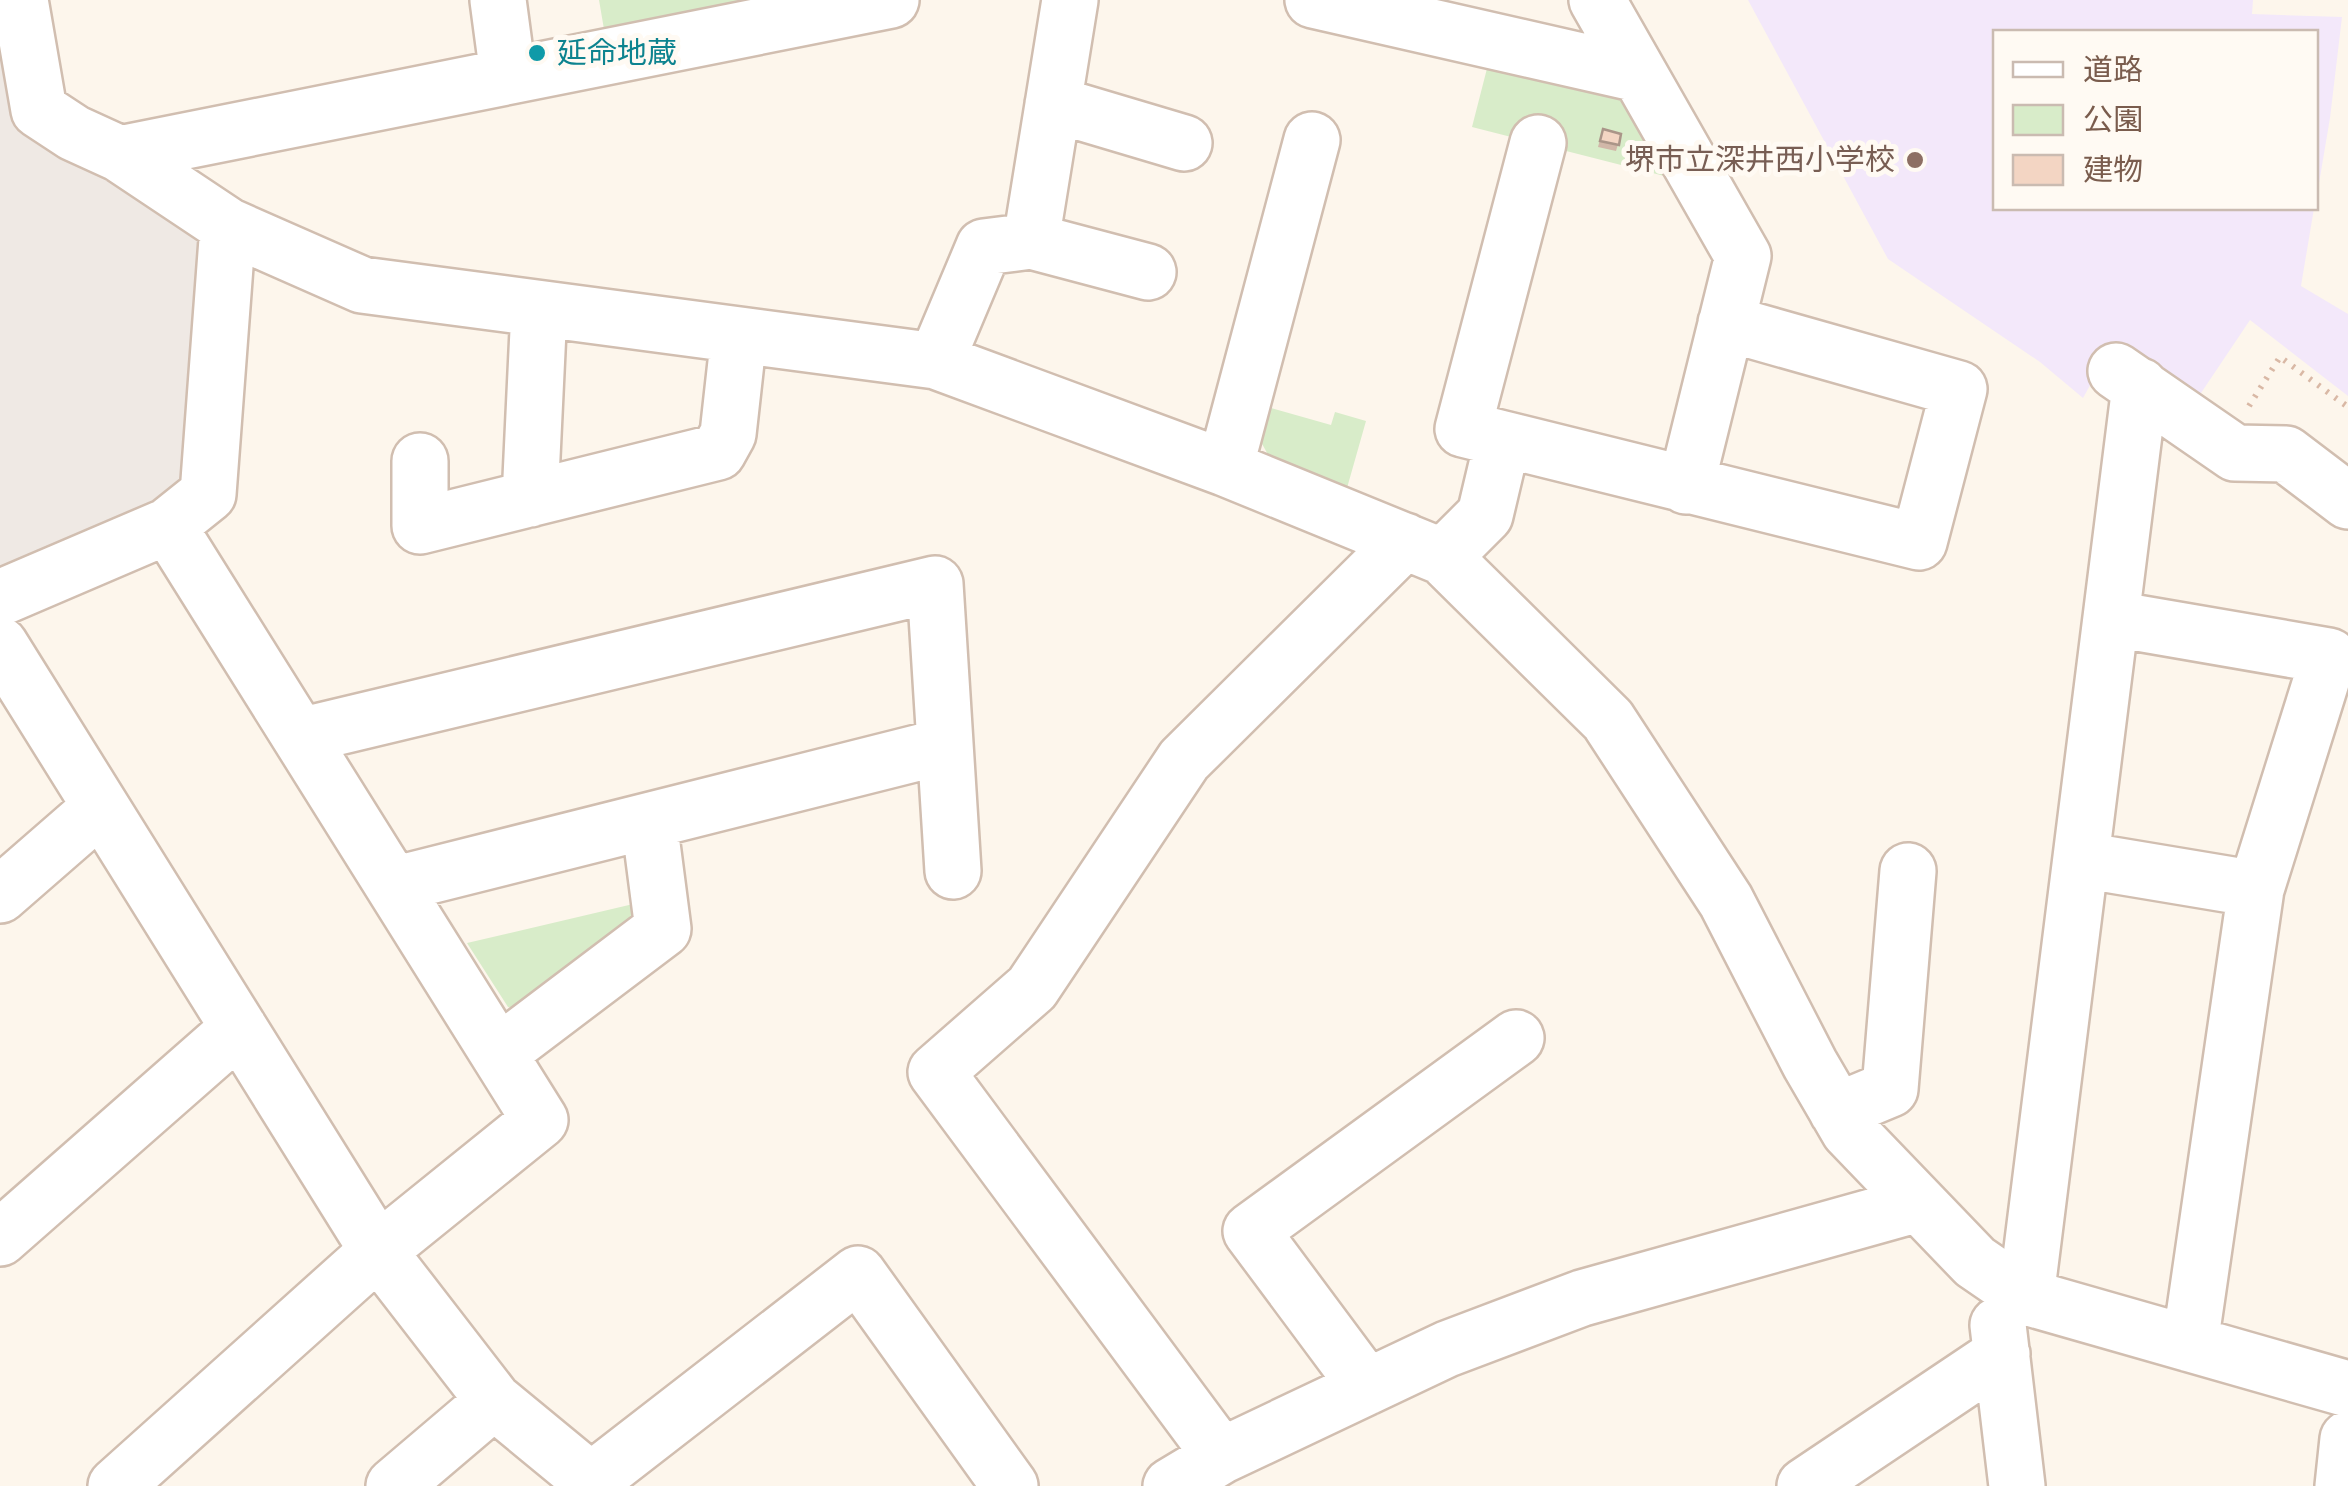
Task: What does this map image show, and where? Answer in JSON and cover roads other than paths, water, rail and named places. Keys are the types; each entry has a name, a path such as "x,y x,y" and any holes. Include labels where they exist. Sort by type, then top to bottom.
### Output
{"street":[{"path":"20,0 39,110 74,134 120,154 228,226 362,286 936,361 1225,468 1424,549 1608,720 1726,901 1849,1130 1975,1262 2009,1285 2348,1390"},
{"path":"498,0 508,76"},
{"path":"120,154 891,0"},
{"path":"1031,240 1070,0"},
{"path":"1597,0 1743,256 1686,486"},
{"path":"1326,1 1638,74"},
{"path":"1053,104 1184,143"},
{"path":"1225,468 1312,140"},
{"path":"1538,143 1463,429 1919,542 1959,389 1726,323"},
{"path":"0,598 168,526 208,494 228,226"},
{"path":"936,361 984,248 1031,240 1148,272"},
{"path":"530,499 539,309"},
{"path":"420,461 420,526 718,452 728,434 739,335"},
{"path":"2017,1486 2002,1354 2009,1285 2082,860 2114,619 2127,378 2235,453 2286,454 2348,501"},
{"path":"1221,1456 936,1072 1032,988 1184,760 1424,549 1485,515 1503,439"},
{"path":"116,1486 378,1251 540,1120 168,526"},
{"path":"300,736 935,584 953,871"},
{"path":"2114,619 2329,656 2256,889 2190,1344"},
{"path":"0,646 378,1251 494,1401 591,1481 858,1274 1010,1486"},
{"path":"393,885 945,746"},
{"path":"0,895 101,808"},
{"path":"499,1052 663,929 649,820"},
{"path":"2082,860 2256,889"},
{"path":"1837,1111 1890,1089 1908,871"},
{"path":"0,1238 239,1028"},
{"path":"1367,1388 1251,1232 1516,1038"},
{"path":"1171,1486 1221,1456 1447,1349 1582,1298 1918,1204"},
{"path":"1805,1486 2002,1354"},
{"path":"394,1486 494,1401"},
{"path":"2344,1486 2348,1439"}],"place":[{"name":"延命地蔵","path":"537,53"},
{"name":"堺市立深井西小学校","path":"1915,160"}]}
